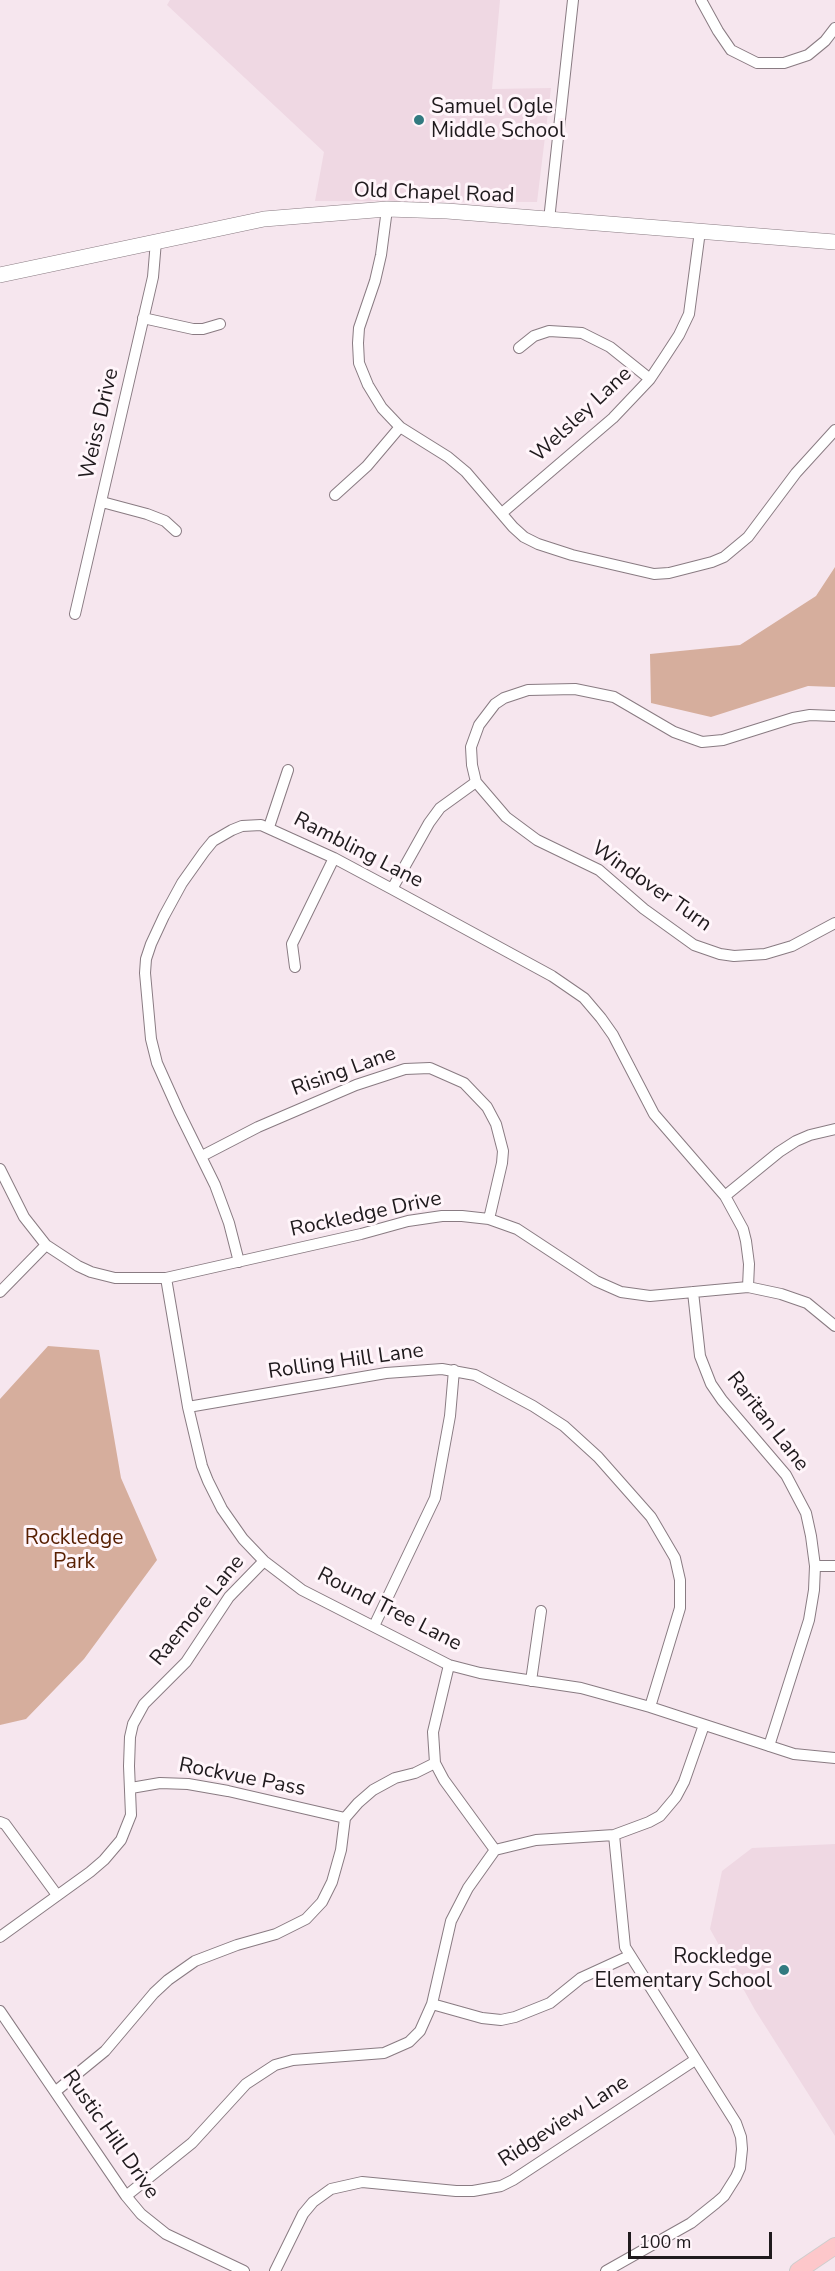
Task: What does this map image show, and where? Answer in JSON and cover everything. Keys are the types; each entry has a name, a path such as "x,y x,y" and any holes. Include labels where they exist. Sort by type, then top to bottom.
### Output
{"main road":[{"path":"798,2271 835,2246"}],"street":[{"path":"549,220 573,0"},
{"path":"701,0 731,50 757,63 784,63 808,55 825,41 835,28"},
{"path":"387,209 375,281 359,328 359,363 371,392 400,427 448,457 466,472 524,537 538,544 572,555 654,574 690,568 724,557 748,537 796,473 835,430"},
{"name":"Old Chapel Road","path":"0,275 275,217 387,209 447,211 835,242"},
{"name":"Welsley Lane","path":"502,513 613,418 650,379 680,335 689,314 700,231"},
{"name":"Weiss Drive","path":"75,614 153,277 156,241"},
{"path":"143,318 193,329 203,329 220,324"},
{"path":"519,348 534,336 549,331 582,333 610,347 650,379"},
{"path":"335,495 367,466 400,427"},
{"path":"102,502 165,521 176,531"},
{"name":"Windover Turn","path":"835,716 810,715 793,718 723,740 702,742 674,732 621,701 603,694 557,688 519,691 495,704 483,718 471,747 476,782 496,808 537,840 599,870 644,909 694,945 734,956 765,954 792,946 835,923"},
{"path":"269,827 288,770"},
{"path":"392,889 429,823 440,808 476,782"},
{"name":"Rambling Lane","path":"239,1262 225,1208 179,1112 154,1052 145,973 146,959 151,944 182,883 213,841 242,826 261,825 334,858 392,889 552,976 584,998 602,1018 613,1035 654,1114 725,1196 743,1230 746,1241 749,1263 748,1287"},
{"path":"295,967 292,944 334,858"},
{"name":"Rising Lane","path":"202,1156 258,1127 357,1085 405,1069 430,1068 464,1083 487,1107 496,1124 503,1151 489,1219"},
{"path":"725,1196 778,1152 796,1141 810,1135 835,1130"},
{"name":"Rockledge Drive","path":"0,1169 24,1217 46,1245 78,1266 102,1275 131,1280 166,1278 408,1221 442,1216 489,1219 518,1229 596,1281 621,1292 650,1296 748,1287 781,1294 807,1303 835,1326"},
{"path":"0,1292 46,1245"},
{"name":"Round Tree Lane","path":"166,1278 188,1407 202,1466 215,1496 243,1539 264,1561 302,1590 449,1665 480,1673 581,1688 650,1707 794,1754 835,1758"},
{"name":"Raritan Lane","path":"693,1292 700,1356 705,1371 722,1400 776,1462 795,1490 808,1520 815,1566 809,1620 769,1746"},
{"name":"Rolling Hill Lane","path":"188,1407 386,1373 411,1370 454,1370 475,1376 511,1393 564,1426 582,1440 644,1509 667,1541 677,1567 681,1599 675,1628 650,1707"},
{"path":"374,1626 435,1498 450,1416 454,1370"},
{"name":"Raemore Lane","path":"0,1937 104,1860 121,1840 131,1815 130,1737 138,1713 153,1694 186,1662 229,1597 264,1561"},
{"path":"815,1566 835,1566"},
{"path":"531,1681 541,1611"},
{"path":"449,1665 433,1732 432,1748 435,1763 444,1780 495,1850"},
{"path":"126,2196 192,2143 234,2094 275,2065 293,2060 368,2055 392,2051 416,2036 425,2023 432,2004 451,1921 468,1888 495,1850 524,1841 614,1835 649,1822 669,1806 684,1782 704,1725"},
{"path":"56,2091 105,2051 154,1993 195,1961 294,1927 316,1911 327,1893 337,1867 345,1818 373,1790 395,1778 415,1773 435,1763"},
{"name":"Rockvue Pass","path":"131,1788 160,1783 188,1784 345,1818"},
{"path":"0,1822 5,1824 57,1895"},
{"path":"606,2271 697,2219 724,2196 736,2177 742,2158 739,2130 629,1956 623,1936 614,1835"},
{"path":"432,2004 482,2018 501,2020 515,2018 550,2003 581,1978 629,1956"},
{"name":"Rustic Hill Drive","path":"1,2015 56,2091 126,2196 153,2225 166,2234 244,2271"},
{"name":"Ridgeview Lane","path":"275,2271 303,2214 313,2202 331,2189 362,2182 456,2191 473,2191 501,2186 695,2060"}],"shaded area":[{"name":"Samuel Ogle Middle School","path":"170,0 500,0 492,89 551,88 537,202 315,201 324,152 167,5"},
{"name":"Rockledge Elementary School","path":"835,1844 835,2136 755,2010 710,1929 722,1871 752,1848"}],"green space":[{"path":"835,567 835,687 808,686 711,717 651,703 650,654 740,645 816,596"},
{"name":"Rockledge Park","path":"48,1346 99,1350 121,1478 157,1560 84,1659 26,1719 0,1725 0,1399"}],"place":[{"name":"Samuel Ogle Middle School","path":"419,120"},
{"name":"Rockledge Elementary School","path":"784,1970"}]}
